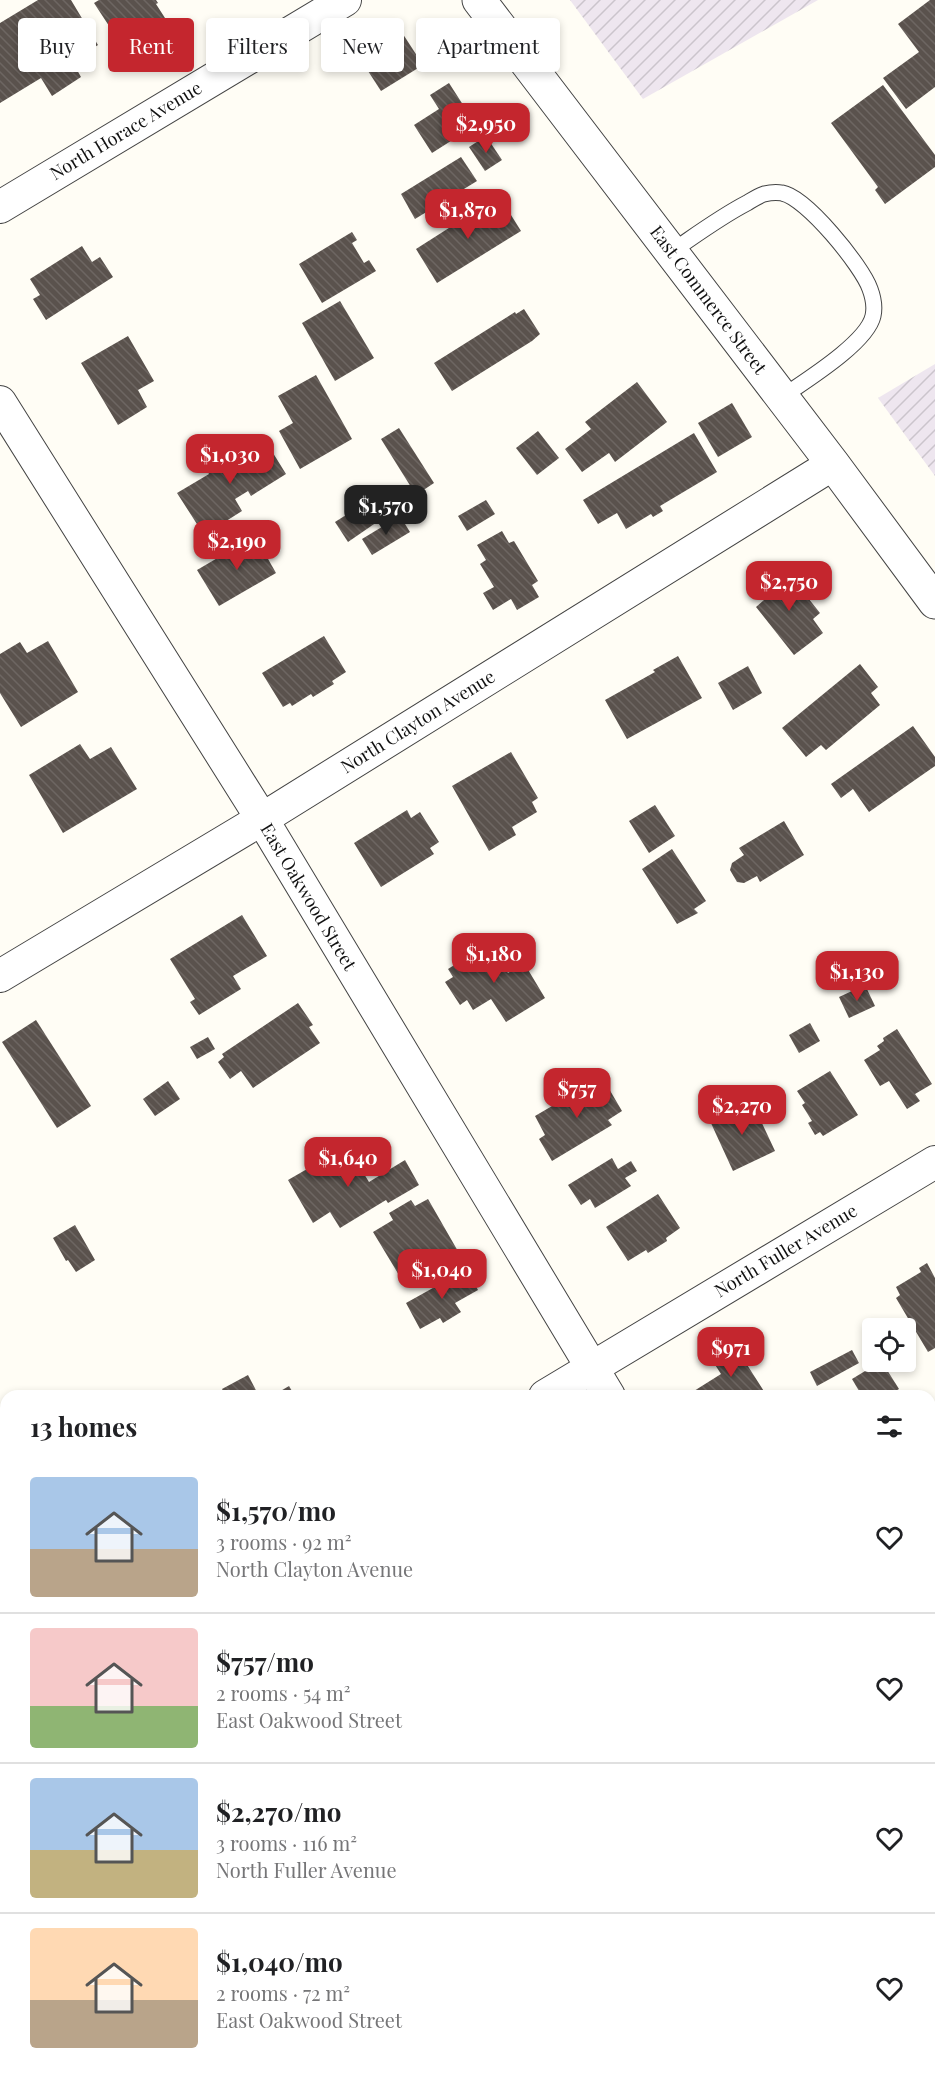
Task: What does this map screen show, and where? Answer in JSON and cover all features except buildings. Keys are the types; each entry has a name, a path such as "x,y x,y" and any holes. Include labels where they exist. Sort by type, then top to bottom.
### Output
{"street":[{"name":"North Horace Avenue","path":"0,207 345,0"},
{"name":"East Commerce Street","path":"479,0 833,464 935,602"},
{"name":"East Oakwood Street","path":"0,402 262,819 605,1390"},
{"name":"North Clayton Avenue","path":"0,976 262,819 833,464"},
{"name":"North Fuller Avenue","path":"555,1390 935,1162"}],"lane":[{"path":"671,252 734,210 764,194 783,193 803,206 847,251 870,288 874,305 873,318 861,336 842,354 782,397"}],"shaded area":[{"path":"570,0 818,0 643,99"},
{"path":"935,364 935,476 878,398"}]}
